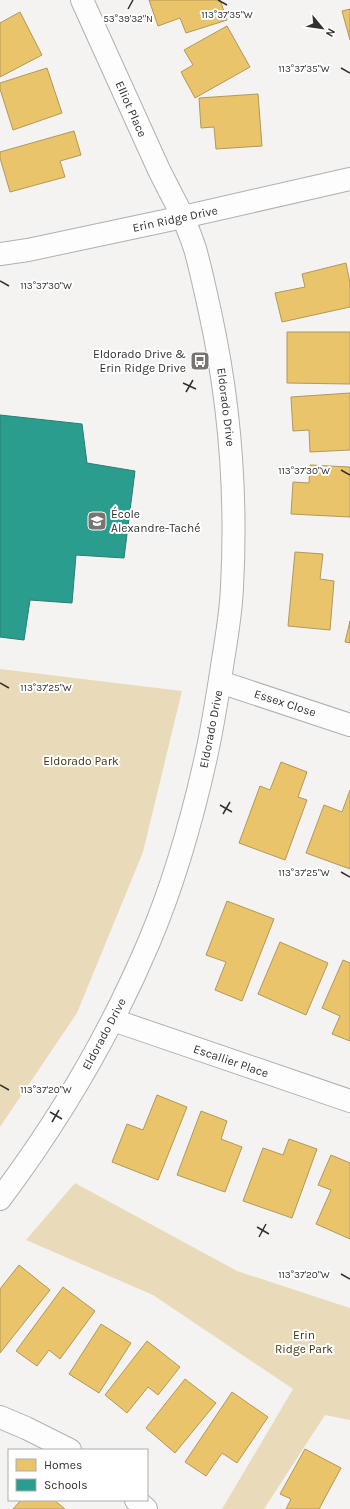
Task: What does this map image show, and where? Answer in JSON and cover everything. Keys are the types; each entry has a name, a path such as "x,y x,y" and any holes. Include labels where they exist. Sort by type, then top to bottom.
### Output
{"street":[{"name":"Elliot Place","path":"82,0 159,170 183,217"},
{"name":"Erin Ridge Drive","path":"0,254 28,250 183,217 350,179"},
{"name":"Eldorado Drive","path":"0,1199 22,1170 73,1093 113,1020 150,941 180,855 199,787 212,729 227,635 232,589 234,510 232,458 228,414 216,339 197,256 183,217"},
{"name":"Essex Close","path":"220,682 350,725"},
{"name":"Escallier Place","path":"113,1020 350,1101"},
{"path":"0,1417 68,1449"},
{"path":"137,1501 146,1509"}],"green space":[{"name":"Eldorado Park","path":"0,669 182,691 143,852 77,1013 0,1127"},
{"name":"Erin Ridge Park","path":"75,1183 237,1271 350,1308 350,1420 325,1415 264,1509 222,1509 293,1389 153,1295 26,1240"}],"building: Homes":[{"path":"149,0 220,0 227,20 186,33 180,18 158,26"},
{"path":"350,9 350,40 342,11"},
{"path":"20,12 42,55 0,77 0,23"},
{"path":"227,26 250,67 195,98 181,72 193,65 184,50"},
{"path":"47,68 62,113 13,130 0,89 0,83"},
{"path":"258,94 262,146 216,149 214,127 201,128 199,98"},
{"path":"74,131 81,155 60,161 65,177 10,192 0,158 0,152"},
{"path":"346,263 350,283 350,307 282,322 275,293 305,287 302,274"},
{"path":"287,332 350,332 350,384 287,383"},
{"path":"350,393 350,450 310,452 309,430 293,431 291,397"},
{"path":"310,465 350,467 350,517 291,514 293,482 309,483"},
{"path":"295,552 323,554 320,579 334,581 330,630 288,626"},
{"path":"350,621 350,643 345,642"},
{"path":"281,762 307,772 298,797 307,800 285,860 239,843 260,786 270,790"},
{"path":"350,790 350,869 306,853 324,805 342,812"},
{"path":"227,901 274,919 242,1001 215,990 226,962 206,955"},
{"path":"280,942 328,963 306,1015 258,994"},
{"path":"343,960 350,963 350,1041 332,1034 340,1016 322,1008"},
{"path":"157,1095 187,1107 158,1180 112,1162 127,1124 143,1130"},
{"path":"201,1111 227,1121 221,1139 242,1147 225,1192 177,1175"},
{"path":"289,1139 317,1149 292,1218 243,1201 263,1148 283,1155"},
{"path":"331,1155 350,1163 350,1239 316,1224 331,1190 318,1185"},
{"path":"19,1265 50,1290 0,1353 0,1289"},
{"path":"63,1287 95,1311 60,1359 49,1350 37,1366 16,1351"},
{"path":"101,1324 131,1343 99,1393 69,1374"},
{"path":"147,1341 180,1367 158,1395 148,1387 127,1413 105,1395"},
{"path":"185,1379 216,1403 175,1453 146,1428"},
{"path":"232,1392 268,1417 237,1463 222,1453 206,1476 185,1462"},
{"path":"305,1449 341,1468 319,1509 286,1509 291,1499 280,1494"},
{"path":"20,1501 55,1501 65,1509 13,1509"}],"building: Schools":[{"path":"0,415 82,424 87,463 135,471 124,558 76,555 72,603 30,600 24,640 0,637"}],"place":[{"name":"Eldorado Drive & Erin Ridge Drive","path":"200,361"},
{"name":"École Alexandre-Taché","path":"97,521"}]}
